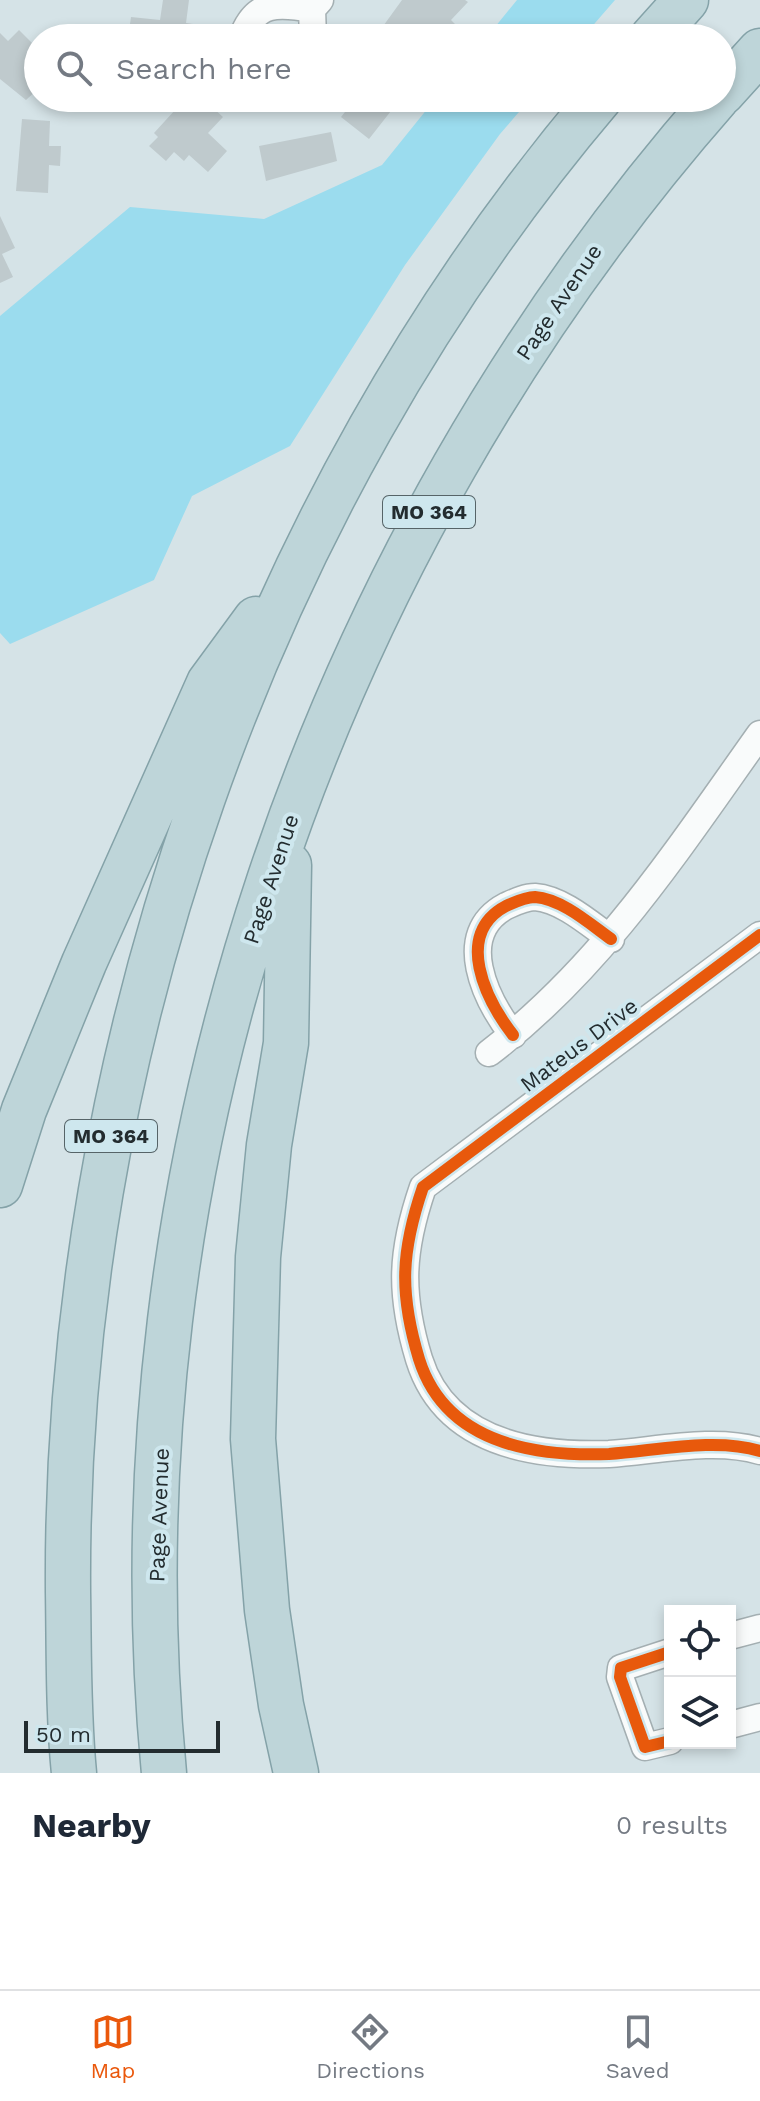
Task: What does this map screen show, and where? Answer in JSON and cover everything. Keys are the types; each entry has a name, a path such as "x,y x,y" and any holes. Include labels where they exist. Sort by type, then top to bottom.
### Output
{"highway":[{"path":"665,24 686,0"},
{"path":"736,78 760,51"},
{"name":"MO 364","path":"74,1773 69,1656 70,1462 77,1367 103,1173 123,1075 178,874 238,707 317,532 365,441 444,312 518,202 589,112"},
{"name":"Page Avenue","path":"164,1773 157,1655 157,1527 165,1385 178,1274 210,1091 233,1000 289,818 358,652 407,551 501,387 609,229 705,112"},
{"path":"0,1185 24,1110 84,963 209,683 317,532"},
{"path":"289,818 286,1043 269,1145 258,1257 253,1439 267,1610 296,1773"}],"street":[{"path":"249,24 255,13 276,5 316,4 314,24"},
{"path":"489,1053 513,1035 611,939 760,734"},
{"path":"513,1035 493,1009 482,984 479,945 483,925 496,912 518,900 534,897 555,902 611,939"},
{"name":"Mateus Drive","path":"760,935 423,1187 407,1234 403,1284 411,1332 425,1377 449,1412 484,1438 543,1452 607,1454 684,1446 760,1451"},
{"path":"736,1634 760,1628"},
{"path":"664,1654 621,1668 620,1677 645,1747 664,1742"},
{"path":"736,1723 760,1717"}],"shaded area":[{"path":"517,0 615,0 594,24 497,24"},
{"path":"425,112 519,112 405,265 290,446 192,496 154,580 10,644 0,633 0,316 130,207 264,219 382,165"}],"building":[{"path":"163,0 189,0 186,23 193,24 130,24 131,17 160,20"},
{"path":"402,0 468,2 451,20 455,24 385,24"},
{"path":"19,30 24,35 24,98 0,79 0,33 8,41"},
{"path":"173,112 217,112 223,117 208,133 227,151 208,172 189,155 184,161 174,152 166,161 149,146 158,137 154,133"},
{"path":"345,112 390,112 369,139 341,117"},
{"path":"22,119 50,121 49,146 61,146 60,166 49,165 48,193 16,191"},
{"path":"331,132 337,161 266,181 259,146"},
{"path":"0,216 15,248 2,254 13,277 0,283"}],"cycle path":[{"path":"513,1035 493,1004 480,968 478,950 481,933 490,918 506,906 535,897 565,907 611,939"},
{"path":"760,935 423,1187 410,1232 405,1272 408,1313 419,1359 431,1387 449,1409 470,1426 494,1439 521,1447 580,1454 705,1445 760,1451"},
{"path":"664,1654 621,1668 620,1677 645,1747 664,1742"}]}
